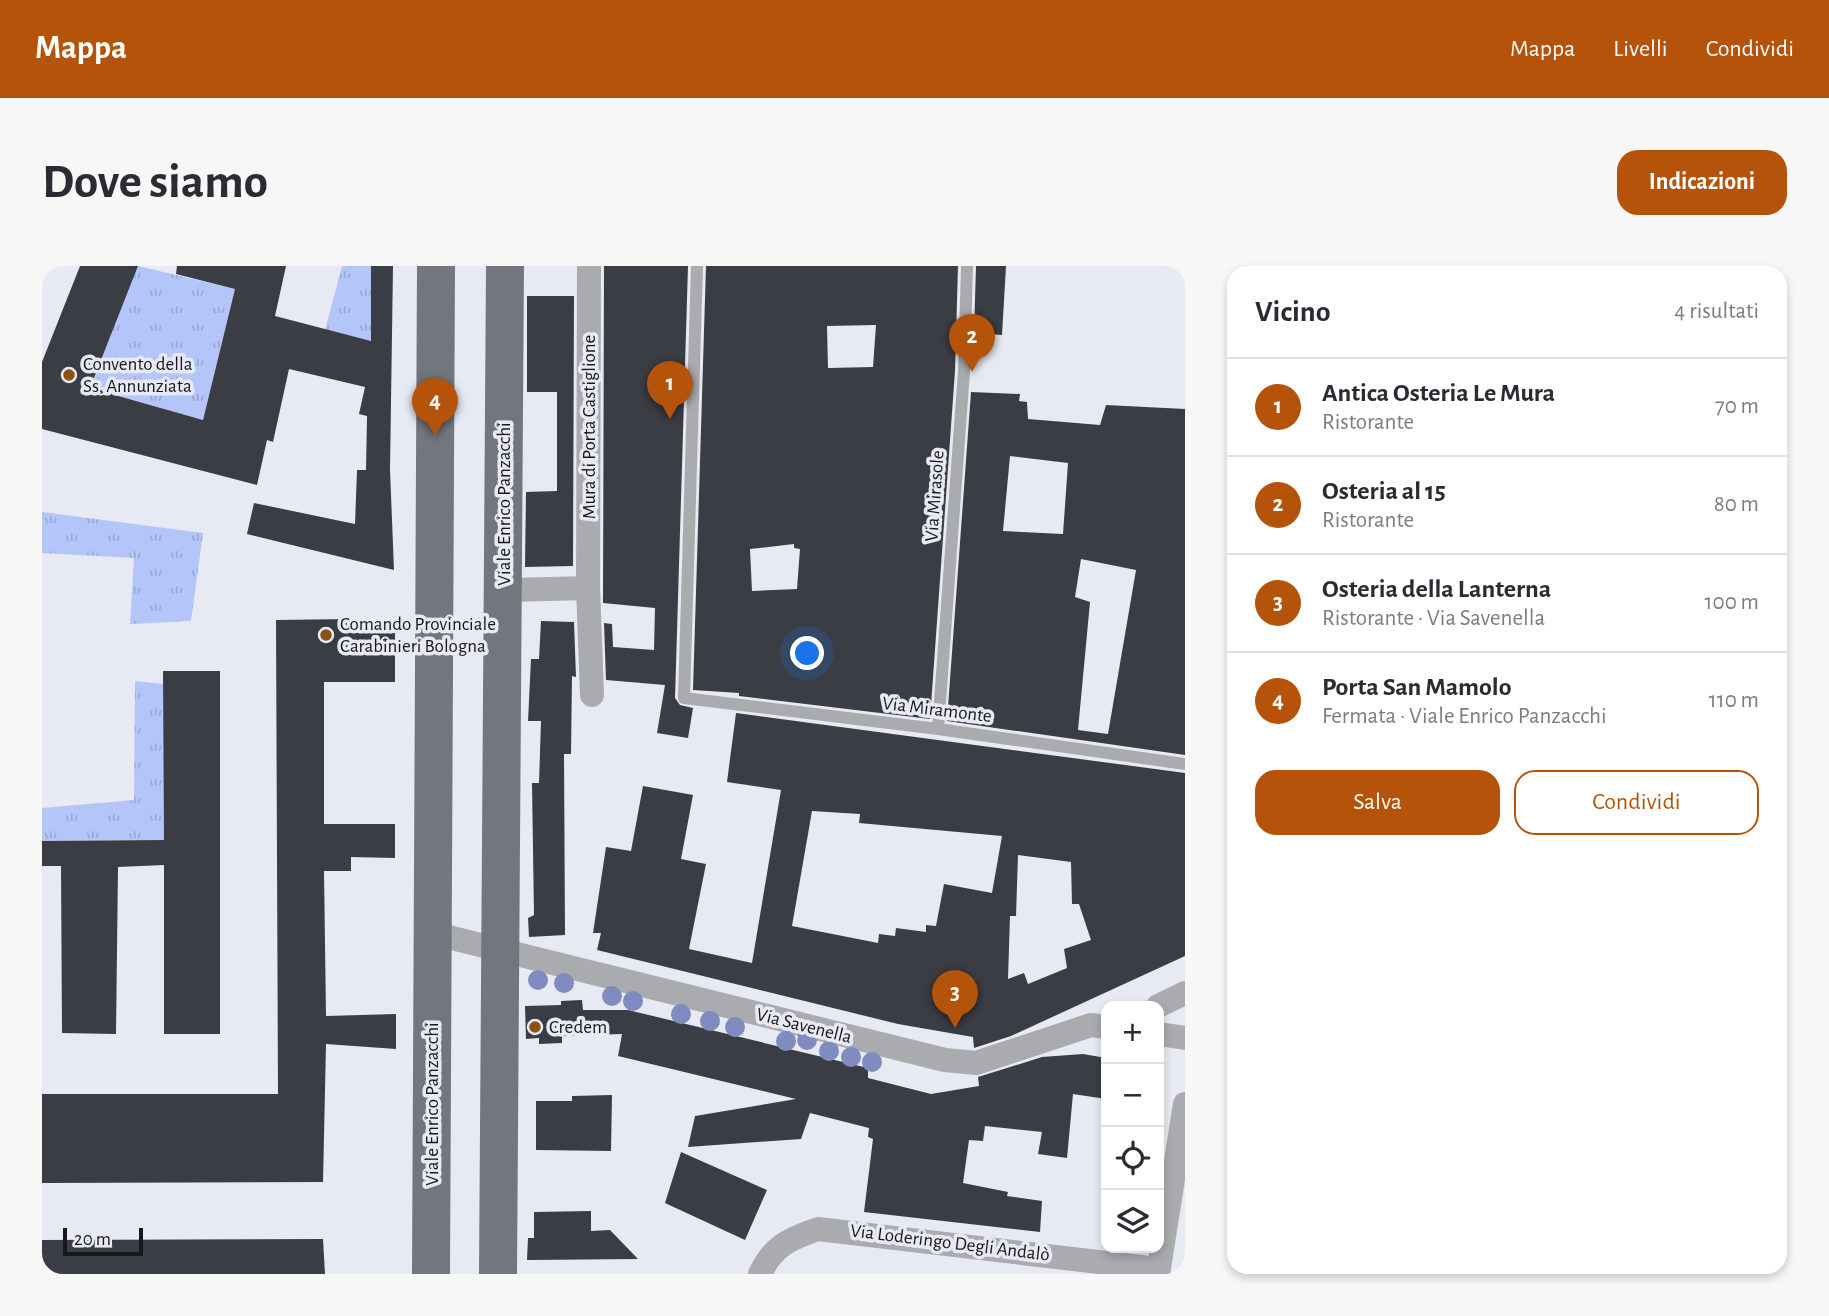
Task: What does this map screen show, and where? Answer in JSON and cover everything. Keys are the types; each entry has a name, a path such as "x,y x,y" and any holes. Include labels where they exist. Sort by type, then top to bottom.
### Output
{"main road":[{"name":"Viale Enrico Panzacchi","path":"431,1274 436,266"},
{"name":"Viale Enrico Panzacchi","path":"498,1274 505,266"}],"street":[{"name":"Mura di Porta Castiglione","path":"589,266 588,588 592,695"},
{"path":"503,590 588,588"},
{"path":"432,933 500,952"},
{"name":"Via Savenella","path":"500,952 944,1060 976,1063 1091,1025 1101,1026"},
{"path":"1164,1003 1185,993"},
{"path":"1164,1035 1185,1038"},
{"path":"1158,1272 1185,1104"},
{"name":"Via Loderingo Degli Andalò","path":"760,1274 769,1254 800,1235 818,1228 1158,1272"}],"lane":[{"name":"Via Miramonte","path":"697,266 684,698 937,729 1185,764"},
{"name":"Via Mirasole","path":"937,729 964,371 967,266"}],"green space":[{"path":"138,266 235,289 203,420 90,388"},
{"path":"342,266 371,266 371,341 325,330"},
{"path":"42,512 203,533 191,621 130,624 134,558 42,553"},
{"path":"135,681 164,684 164,840 42,841 42,808 134,800"}],"building":[{"path":"80,266 138,266 90,388 203,420 235,289 176,274 177,266 286,266 275,316 371,341 371,266 393,266 390,470 394,570 247,534 254,503 355,524 357,470 366,470 367,416 359,414 365,387 289,369 273,442 267,440 257,485 42,429 42,362"},
{"path":"604,266 688,266 675,698 680,705 693,708 688,738 657,733 665,685 606,680 604,623 612,624 613,647 654,650 655,608 603,603"},
{"path":"706,266 958,266 955,371 930,719 739,696 739,693 693,690","holes":["876,325 873,367 828,368 827,326","794,544 794,548 800,549 797,589 752,591 750,549"]},
{"path":"976,266 1006,266 1002,335 974,333"},
{"path":"527,296 574,296 573,566 525,567 526,492 557,491 557,392 527,392"},
{"path":"971,392 1020,394 1019,401 1027,402 1028,419 1100,425 1106,405 1185,409 1185,755 947,721","holes":["1010,456 1068,463 1063,534 1003,531","1081,559 1136,570 1108,734 1078,730 1090,602 1075,597"]},
{"path":"350,619 350,632 395,633 395,682 324,682 324,824 395,824 395,858 351,857 351,871 324,871 326,1016 396,1014 396,1049 326,1044 323,1182 42,1183 42,1094 278,1094 276,620"},
{"path":"541,621 574,622 576,677 572,676 571,754 564,754 565,935 529,937 528,918 534,915 532,783 539,783 541,721 528,721 531,659 539,659"},
{"path":"163,671 220,671 220,1034 164,1034 164,865 118,867 116,1034 62,1033 61,866 42,866 42,841 164,840"},
{"path":"736,713 1185,773 1185,956 1011,1036 974,1048 973,1037 898,1024 597,950 601,933 593,933 606,847 631,851 643,786 693,795 681,859 706,864 689,949 752,963 781,790 727,782","holes":["812,811 860,814 859,823 1002,836 992,893 944,884 936,926 926,925 926,932 896,928 895,936 879,934 878,943 792,926","1018,855 1071,862 1072,904 1079,904 1091,940 1064,949 1067,968 1028,984 1024,973 1008,979 1010,916 1016,916"]},
{"path":"582,1000 583,1010 628,1010 868,1068 868,1078 931,1094 979,1086 978,1077 1042,1057 1083,1054 1101,1057 1101,1098 1073,1094 1067,1158 1038,1154 1042,1132 985,1126 983,1141 969,1140 963,1183 1008,1192 1007,1196 1042,1201 1040,1232 864,1212 873,1139 868,1137 869,1128 810,1113 801,1139 688,1147 695,1116 796,1099 618,1056 622,1034 562,1036 562,1043 539,1044 539,1038 526,1039 525,1006 561,1005 561,1001"},
{"path":"612,1095 611,1151 536,1150 536,1101 572,1101 572,1096"},
{"path":"681,1152 767,1190 745,1240 665,1203"},
{"path":"591,1211 591,1231 610,1230 638,1259 527,1260 528,1238 534,1238 534,1212"},
{"path":"323,1239 325,1274 42,1274 42,1240"}],"place":[{"name":"Osteria al 15","path":"972,372"},
{"name":"Convento della Ss. Annunziata","path":"69,375"},
{"name":"Antica Osteria Le Mura","path":"670,419"},
{"name":"Porta San Mamolo","path":"435,436"},
{"name":"Comando Provinciale Carabinieri Bologna","path":"326,635"},
{"name":"Credem","path":"535,1027"},
{"name":"Osteria della Lanterna","path":"955,1028"}]}
